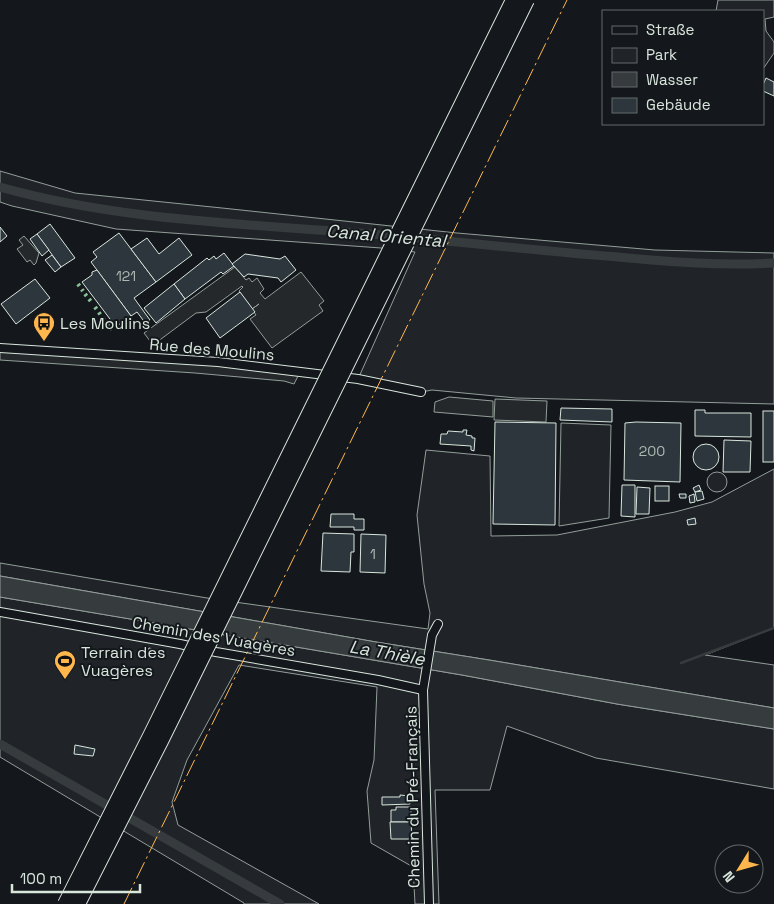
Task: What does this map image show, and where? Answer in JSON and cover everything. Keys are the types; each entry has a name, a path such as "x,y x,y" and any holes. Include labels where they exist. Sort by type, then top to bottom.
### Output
{"highway":[{"path":"64,904 168,700 513,0"},
{"path":"78,904 161,741 527,0"}],"street":[{"name":"Rue des Moulins","path":"0,348 218,362 358,379 421,392"},
{"name":"Chemin des Vuagères","path":"0,612 171,642 216,652 423,687"},
{"name":"Chemin du Pré-Français","path":"429,904 423,687 432,636 438,624"}],"green space":[{"path":"718,0 774,0 774,17 765,19 766,31 774,42 774,53 764,68 764,10 716,10"},
{"path":"0,171 75,193 457,233 655,250 774,253 774,404 516,398 432,390 421,392 358,379 415,252 116,229 0,202"},
{"path":"561,423 611,425 609,518 559,526"},
{"path":"426,450 490,456 491,536 557,535 675,512 712,502 774,469 774,628 705,655 774,665 774,708 376,642 0,576 0,563 213,599 428,629 430,613 424,584 417,515"},
{"path":"717,472 724,475 727,482 724,489 717,492 710,489 707,482 710,475"},
{"path":"0,597 462,675 617,704 774,729 774,789 596,758 507,726 490,790 435,790 439,904 415,904 413,867 371,843 367,791 374,760 377,687 239,665 187,760 172,802 178,825 319,904 244,904 0,757"}],"shaded area":[{"path":"24,236 39,253 34,265 30,260 27,262 17,249 23,245 19,240"},
{"path":"235,267 246,280 249,278 252,282 257,278 264,289 260,293 265,299 301,272 324,301 319,305 323,311 272,348 250,319 256,315 239,291 242,286 206,312 196,313 153,345 144,333"},
{"path":"0,348 300,372 294,384 284,381 195,373 0,360"},
{"path":"449,397 493,401 493,417 434,412 435,402"},
{"path":"495,399 547,401 546,422 494,420"}],"water":[{"name":"La Thièle","path":"0,576 376,642 774,708 774,729 617,704 462,675 0,597"}],"building":[{"path":"766,78 774,82 774,96 764,91"},
{"path":"50,224 75,258 61,267 37,234"},
{"path":"0,227 7,236 0,242"},
{"path":"119,233 156,282 134,298 150,320 146,324 137,312 131,316 91,262 97,257 93,252"},
{"path":"37,234 49,250 42,256 30,239"},
{"path":"147,238 159,254 179,238 192,255 156,282 131,249"},
{"path":"224,253 234,266 223,274 221,272 185,299 174,284 207,258 209,260 214,256 216,259"},
{"path":"245,254 280,259 285,256 296,270 281,282 278,278 248,274 244,277 232,264"},
{"path":"52,255 61,267 55,272 45,260"},
{"path":"97,270 131,316 129,320 126,319 116,327 82,282 92,275 92,272"},
{"path":"35,279 50,298 16,324 1,304"},
{"path":"174,284 185,299 156,323 144,308"},
{"path":"240,292 255,312 220,338 206,318"},
{"path":"561,408 612,409 612,422 560,420"},
{"path":"695,410 705,410 705,413 751,413 751,437 695,436"},
{"path":"763,411 774,411 774,462 763,462"},
{"path":"495,422 556,423 555,525 493,524"},
{"path":"625,423 681,423 680,482 624,480"},
{"path":"463,430 467,430 466,435 475,438 474,451 471,450 471,446 440,444 441,434 447,434 448,431 463,432"},
{"path":"724,440 751,441 750,472 723,472"},
{"path":"706,444 715,448 719,457 715,466 706,470 697,466 693,457 697,448"},
{"path":"622,485 635,485 635,517 621,516"},
{"path":"699,485 701,490 695,492 693,488"},
{"path":"655,486 669,486 669,501 655,501"},
{"path":"637,487 650,488 649,514 636,514"},
{"path":"702,491 704,499 697,501 695,492"},
{"path":"679,494 686,494 686,498 680,498"},
{"path":"694,494 695,502 690,503 689,496"},
{"path":"331,514 354,514 354,519 364,519 364,530 354,530 354,527 330,527"},
{"path":"695,518 696,524 688,525 687,520"},
{"path":"323,533 354,534 354,552 351,552 350,572 321,571"},
{"path":"361,534 386,535 385,573 360,572"},
{"path":"149,648 156,650 155,653 148,652"},
{"path":"75,745 95,749 93,756 74,754"},
{"path":"400,795 410,796 410,804 382,805 382,797 400,797"},
{"path":"396,807 411,807 411,822 391,822 391,810 396,810"},
{"path":"390,822 411,822 412,839 391,839"}],"waterway":[{"name":"Canal Oriental","path":"0,187 94,208 190,220 384,235 657,260 716,264 774,263"},
{"path":"681,663 774,628"},
{"path":"0,744 280,904"}],"hedge":[{"path":"78,284 83,291"},
{"path":"85,294 93,304"},
{"path":"95,307 105,321"},
{"path":"107,324 112,330"}],"power":[{"path":"124,904 567,0"}],"place":[{"name":"Les Moulins","path":"44,342"},
{"name":"Terrain des Vuagères","path":"65,680"}]}
